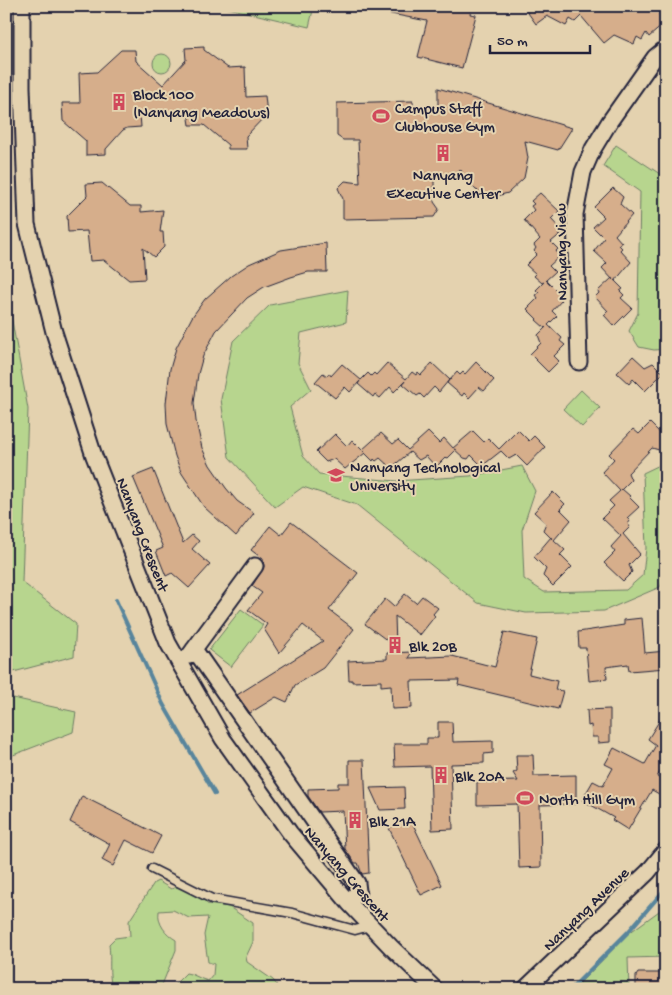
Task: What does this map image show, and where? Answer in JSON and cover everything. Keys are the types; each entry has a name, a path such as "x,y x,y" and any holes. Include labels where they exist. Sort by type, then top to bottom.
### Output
{"street":[{"name":"Nanyang Crescent","path":"22,6 22,87 27,224 54,332 94,456 168,643 223,739 290,833 370,926 435,989"},
{"name":"Nanyang View","path":"580,362 574,214 583,172 593,149 610,121 655,57 666,48"},
{"path":"181,667 255,566"},
{"path":"194,649 357,883 358,891 349,903"},
{"name":"Nanyang Avenue","path":"525,989 648,872 666,850"}],"lane":[{"path":"648,872 666,840"},
{"path":"648,872 666,860"},
{"path":"152,868 212,899 292,912 355,930 370,926"}],"green space":[{"path":"220,6 314,6 309,27"},
{"path":"158,54 166,54 171,59 169,70 158,72 153,67 153,59"},
{"path":"616,145 666,178 666,349 654,350 639,347 629,331 638,313 640,192 603,166"},
{"path":"6,288 28,409 22,582 76,624 74,656 6,674"},
{"path":"348,290 346,322 301,333 298,363 311,389 290,407 303,456 319,474 396,481 470,476 522,466 535,491 522,530 524,579 544,592 626,590 643,575 646,548 643,473 666,462 666,574 660,587 604,611 526,613 478,603 357,505 303,487 275,507 229,457 221,399 233,341 270,305"},
{"path":"581,390 600,408 582,427 563,409"},
{"path":"241,609 263,625 231,667 209,650"},
{"path":"6,690 13,698 76,712 73,732 8,757 10,989 6,989"},
{"path":"158,881 171,889 182,885 204,896 207,904 229,907 253,923 253,942 246,957 247,962 273,980 280,989 170,989 186,973 208,981 213,975 214,964 208,962 204,935 208,917 189,918 173,910 159,911 159,920 163,928 176,940 176,950 162,985 163,989 112,989 109,944 115,938 130,936 129,921 154,883"},
{"path":"666,906 666,957 628,958 629,989 574,989 629,933"}],"building":[{"path":"372,6 472,6 470,14 476,15 462,68 418,57 427,21 371,10"},
{"path":"523,6 666,6 666,8 659,14 664,24 649,37 646,33 642,40 637,37 634,44 614,35 604,43 581,16 575,22 570,19 566,26 547,16 536,24"},
{"path":"204,47 204,50 228,68 245,67 246,97 265,96 267,114 246,136 247,149 228,149 228,145 204,125 190,125 188,112 140,114 141,127 123,130 106,149 106,154 86,155 86,141 63,121 62,103 80,103 79,73 97,72 121,50 135,50 136,61 163,85 186,60 185,48"},
{"name":"Nanyang Executive Center","path":"438,88 572,128 558,150 525,141 528,158 524,178 508,193 497,196 476,190 464,178 461,170 434,179 434,202 439,209 434,217 343,219 343,199 338,188 345,181 360,183 358,140 343,140 337,136 337,103 413,101 413,109 438,109"},
{"path":"102,183 130,206 141,206 141,212 163,210 160,232 163,232 164,247 154,257 143,248 145,279 129,280 104,260 90,261 87,231 68,232 67,216 87,196 86,184"},
{"path":"613,188 623,197 620,204 632,215 615,235 622,243 619,245 622,248 620,250 631,262 615,281 623,289 620,291 624,295 621,298 632,308 614,326 604,315 608,311 595,297 599,293 598,291 612,278 602,268 607,263 594,251 604,238 593,227 604,217 594,207"},
{"path":"540,193 559,211 551,219 563,232 551,242 558,249 556,251 560,256 549,266 555,272 546,280 560,294 558,296 562,300 552,311 557,316 548,325 562,338 560,341 565,345 554,356 559,361 548,372 530,354 541,343 538,335 545,328 527,309 538,298 536,295 539,293 536,290 544,282 542,283 534,276 536,274 526,265 537,254 534,251 536,248 534,245 540,239 524,220 534,210 531,206 534,204 531,201"},
{"path":"326,243 327,272 308,272 291,277 264,287 247,298 216,331 203,356 198,374 194,403 202,448 210,465 226,488 237,501 254,513 236,536 204,507 181,472 175,456 167,424 166,403 170,369 176,348 192,317 205,299 231,276 249,264 281,250"},
{"path":"633,356 645,367 653,363 663,373 645,391 633,379 629,384 617,373"},
{"path":"476,362 494,380 484,391 479,387 469,398 464,393 462,396 447,383 449,380 439,392 434,387 424,398 420,394 417,396 403,384 405,381 394,392 390,387 380,398 375,394 373,397 358,384 360,381 350,392 345,387 335,398 315,382 323,373 327,376 329,373 331,376 342,364 361,380 368,373 371,376 374,373 376,375 387,363 406,379 412,372 416,375 418,372 421,375 432,363 450,380 457,372 460,375 463,372 465,374"},
{"path":"650,423 666,439 666,443 659,450 652,448 628,473 631,480 622,489 639,507 627,518 630,521 628,524 630,527 623,534 640,554 629,565 632,572 623,581 604,563 615,552 611,547 621,536 602,518 614,506 609,501 620,491 602,472 614,459 609,454 633,429 639,434"},
{"path":"518,430 529,441 534,436 545,447 527,466 516,455 509,459 501,451 482,466 471,455 468,459 464,458 456,450 436,467 426,456 419,460 410,452 391,468 380,458 373,461 365,453 345,469 334,459 326,462 316,452 335,434 347,446 352,440 362,450 381,433 393,444 398,440 408,450 428,432 439,443 444,438 453,448 473,431 484,442 488,438 499,449"},
{"path":"153,469 183,543 192,535 199,541 192,549 210,565 189,588 172,573 166,576 156,551 163,548 133,477"},
{"path":"553,492 565,504 560,509 571,520 554,540 565,550 560,555 572,567 553,586 543,576 546,569 534,557 551,538 543,530 546,523 534,512"},
{"path":"291,522 358,573 329,610 354,629 323,668 295,685 287,702 276,697 250,713 237,695 323,641 303,625 279,653 264,629 267,624 248,610 262,593 252,586 264,567 263,559 251,550 270,526 281,535"},
{"path":"405,594 416,603 422,596 438,608 433,614 435,616 420,635 395,616 396,647 365,624 385,599 394,607"},
{"path":"642,618 645,653 666,651 666,668 629,671 628,664 606,667 607,679 589,681 586,648 579,648 578,632 624,625 624,620"},
{"path":"504,632 537,639 529,674 557,681 555,690 563,691 558,709 458,685 459,680 411,681 412,708 392,709 391,685 381,686 381,681 352,682 352,680 349,680 348,661 387,659 387,653 412,652 408,658 452,656 495,667"},
{"path":"610,709 610,742 598,743 598,737 592,737 591,725 588,726 587,710"},
{"path":"666,710 666,762 657,777 666,782 666,798 652,790 628,830 612,820 614,818 582,800 593,781 603,786 613,768 605,764 614,748 645,764 656,745 648,739"},
{"name":"Blk 20A","path":"438,722 452,722 453,742 493,741 493,753 484,754 484,763 451,764 453,829 432,830 430,766 395,767 394,744 427,744 427,738 438,738"},
{"path":"516,755 533,755 534,776 576,775 576,804 540,805 541,867 519,868 517,804 477,805 477,782 518,781 513,773 517,771"},
{"name":"Blk 21A","path":"349,760 364,760 369,873 362,874 358,863 355,863 345,849 343,811 319,812 308,796 308,789 338,788 338,783 349,783"},
{"path":"404,787 405,809 380,810 370,788"},
{"path":"82,796 161,836 152,853 126,840 113,866 102,860 110,844 70,822"},
{"path":"410,818 442,885 421,895 389,828"},
{"path":"638,973 666,973 666,989 636,989 636,976"}],"waterway":[{"path":"116,600 163,704 215,794"},
{"path":"571,989 628,932 666,888"}],"place":[{"name":"Block 100 (Nanyang Meadows)","path":"119,102"},
{"name":"Campus Staff Clubhouse Gym","path":"381,116"},
{"name":"Nanyang Executive Center","path":"443,153"},
{"name":"Nanyang Technological University","path":"336,475"},
{"name":"Blk 20B","path":"395,645"},
{"name":"Blk 20A","path":"441,775"},
{"name":"North Hill Gym","path":"525,798"},
{"name":"Blk 21A","path":"355,820"}]}
